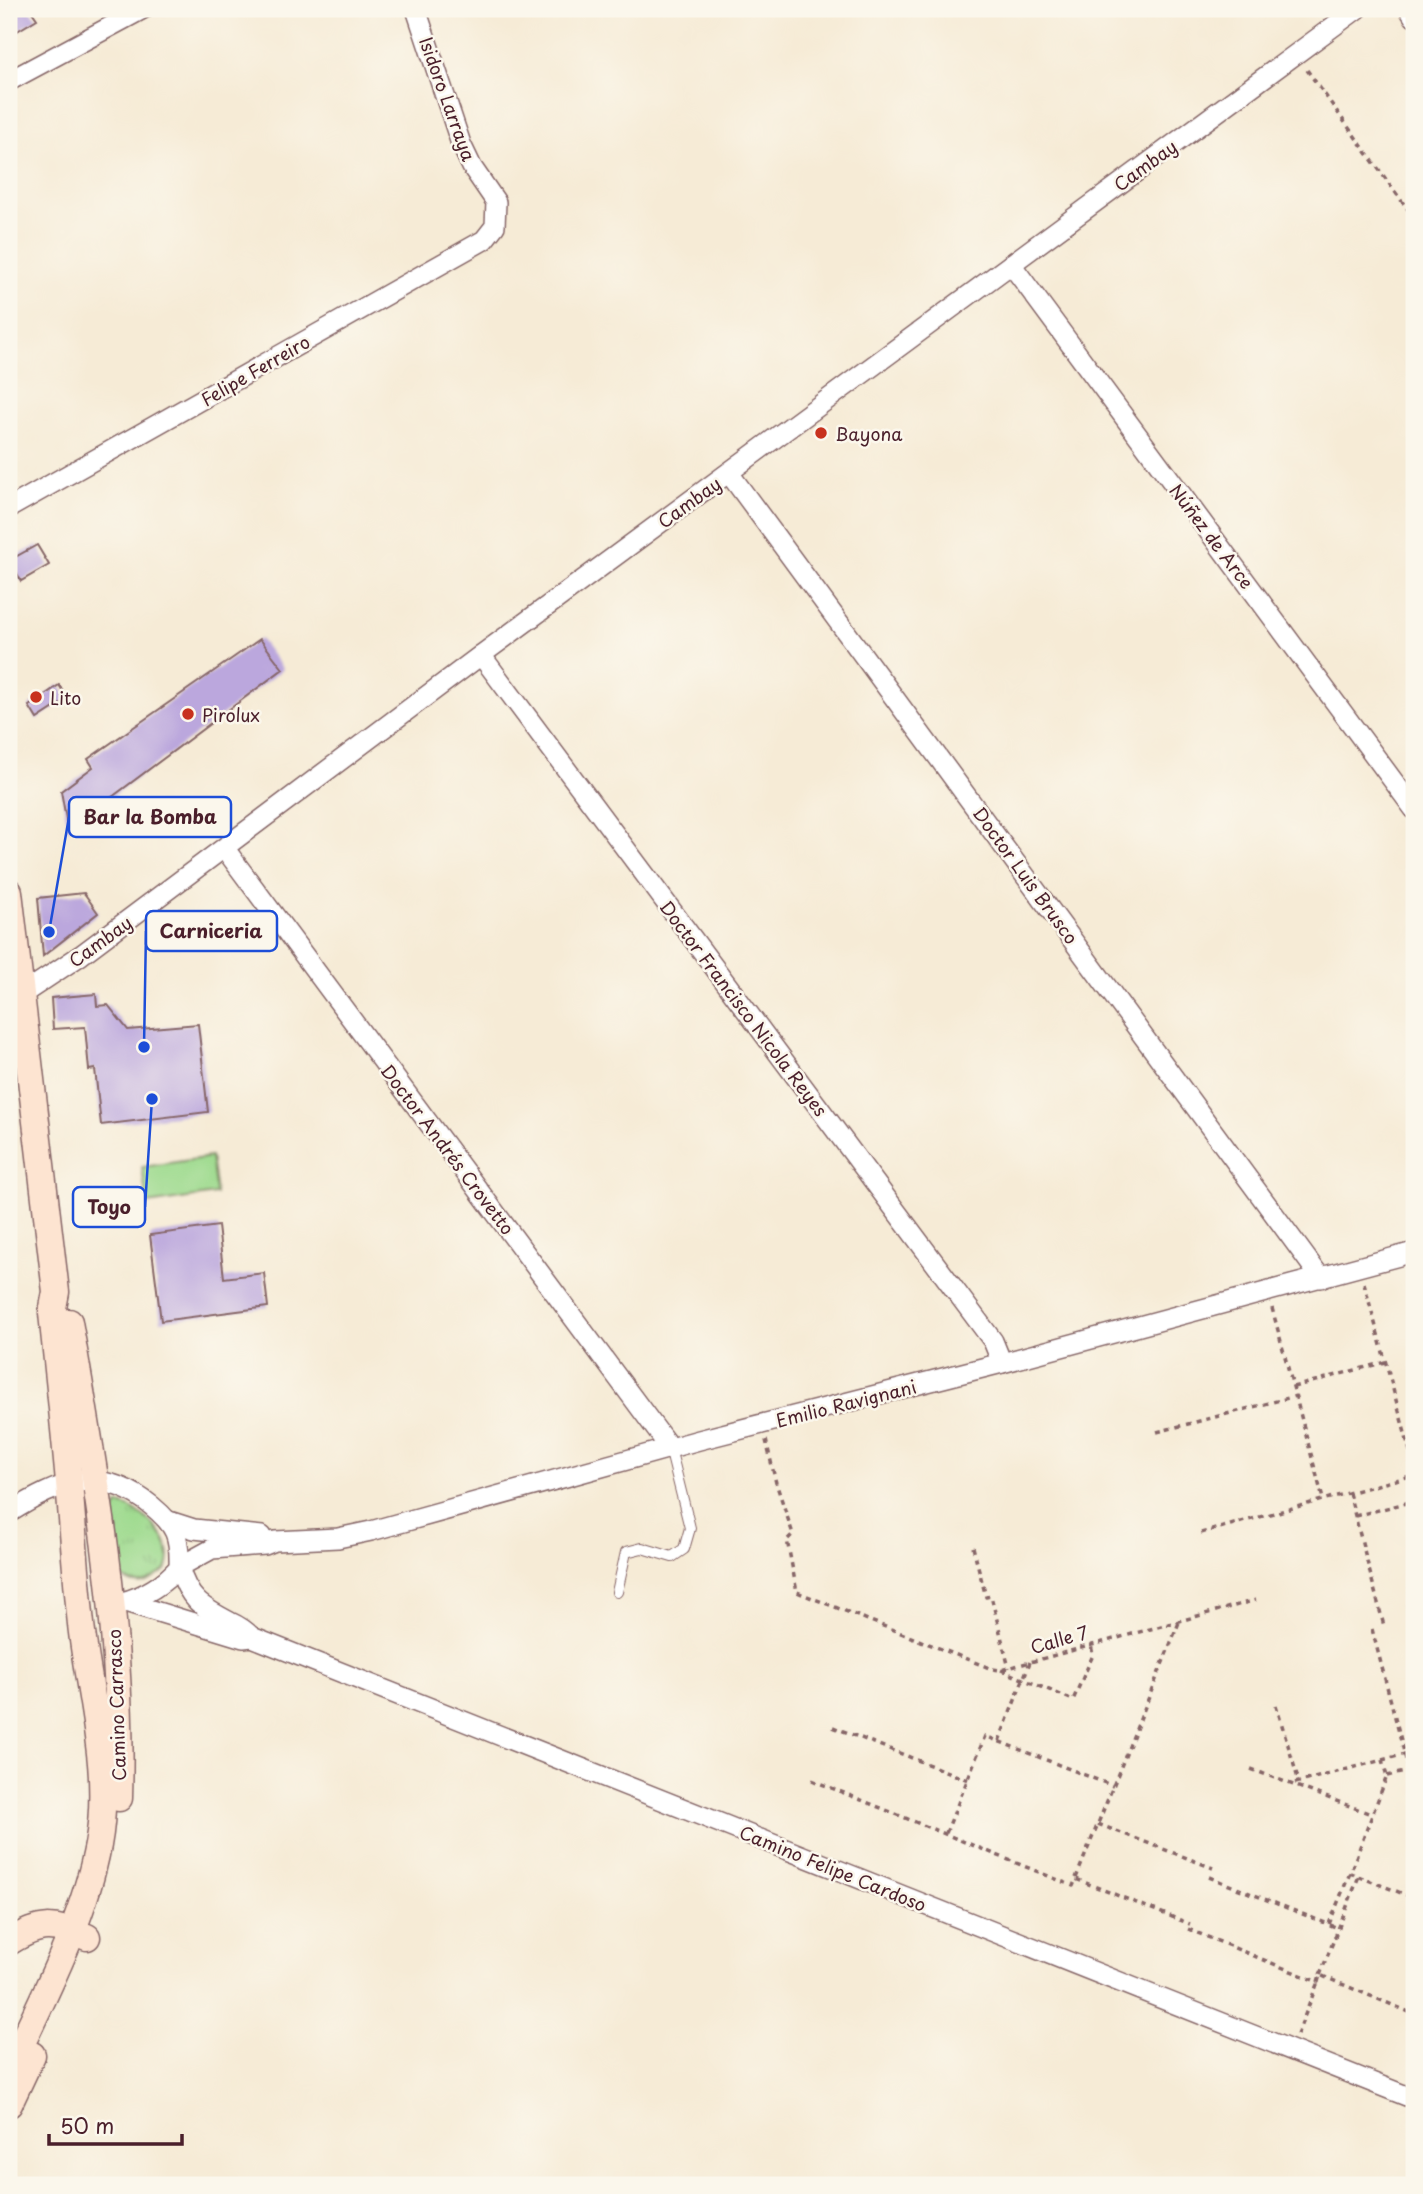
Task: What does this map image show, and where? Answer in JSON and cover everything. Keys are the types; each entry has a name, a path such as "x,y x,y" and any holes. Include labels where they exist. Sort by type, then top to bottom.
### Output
{"main road":[{"name":"Camino Carrasco","path":"9,892 15,999 56,1292 52,1313 81,1628 103,1778 103,1807 98,1845 86,1891 80,1935 9,2104"},
{"name":"Camino Carrasco","path":"9,2071 102,1891 119,1800 118,1602 66,1308 56,1292"},
{"path":"69,1484 94,1583 103,1596 118,1602"},
{"path":"9,1942 36,1927 64,1928 80,1935"}],"street":[{"path":"9,81 143,9"},
{"name":"Isidoro Larraya","path":"416,9 461,144 477,175 496,202 495,226"},
{"name":"Cambay","path":"15,999 81,956 481,655 1357,9"},
{"path":"1409,9 1414,17"},
{"name":"Felipe Ferreiro","path":"9,508 484,240 495,226"},
{"name":"Núñez de Arce","path":"1011,264 1414,809"},
{"name":"Doctor Luis Brusco","path":"729,473 1321,1278"},
{"name":"Doctor Francisco Nicola Reyes","path":"481,655 993,1341 1002,1363"},
{"name":"Doctor Andrés Crovetto","path":"225,849 670,1448"},
{"name":"Emilio Ravignani","path":"118,1602 159,1586 179,1567 212,1549 265,1545 275,1541 338,1538 371,1531 670,1448 1002,1363 1414,1252"},
{"name":"Emilio Ravignani","path":"9,1513 40,1493 69,1484 84,1480 110,1482 136,1493 169,1521 194,1529 266,1537 275,1541"},
{"path":"169,1521 180,1549 179,1567"},
{"name":"Camino Felipe Cardoso","path":"179,1567 184,1585 191,1595 208,1611 245,1629 252,1637 1414,2099"},
{"name":"Camino Felipe Cardoso","path":"118,1602 243,1638 252,1637"}],"lane":[{"path":"617,1592 626,1552 642,1548 672,1557 684,1549 690,1528 670,1448"}],"path":[{"path":"1295,54 1414,218"},
{"path":"1360,1267 1414,1466"},
{"path":"1268,1292 1323,1499"},
{"path":"1293,1387 1385,1362"},
{"path":"1157,1432 1296,1396"},
{"path":"762,1424 776,1483 793,1534 787,1540 797,1592 1073,1700 1093,1655 1091,1645"},
{"path":"1201,1533 1414,1475"},
{"path":"1349,1492 1384,1626"},
{"path":"1355,1517 1414,1500"},
{"path":"973,1547 986,1597 991,1596 1009,1668"},
{"name":"Calle 7","path":"1001,1670 1256,1600"},
{"path":"812,1780 1073,1886 1180,1620"},
{"path":"1372,1629 1405,1754 1412,1770 1387,1776"},
{"path":"998,1741 1030,1662"},
{"path":"1276,1705 1299,1782"},
{"path":"833,1727 968,1780"},
{"path":"946,1833 985,1736 1113,1786"},
{"path":"1293,1784 1405,1754"},
{"path":"1329,1924 1387,1776 1382,1760"},
{"path":"1251,1769 1371,1814"},
{"path":"1098,1824 1213,1868"},
{"path":"1350,1873 1414,1898"},
{"path":"1291,2050 1359,1876"},
{"path":"1209,1877 1338,1928"},
{"path":"1076,1879 1318,1982"},
{"path":"1320,1975 1414,2014"}],"green space":[{"path":"211,1157 216,1194 147,1204 142,1167"},
{"path":"119,1504 129,1507 148,1520 157,1529 168,1549 166,1570 144,1583 133,1583 120,1576 114,1510"}],"building":[{"path":"9,9 30,9 37,19 9,36"},
{"path":"37,545 49,565 21,581 10,560"},
{"name":"Pirolux","path":"260,639 283,669 68,830 61,791 93,767 88,759"},
{"path":"59,685 68,699 37,719 29,706"},
{"path":"84,893 98,913 43,956 38,898"},
{"path":"96,994 97,1006 108,1005 128,1030 198,1024 208,1112 101,1125 95,1069 89,1070 85,1027 53,1029 51,998"},
{"path":"218,1226 224,1278 264,1273 268,1307 161,1321 150,1235"}],"place":[{"name":"Bayona","path":"821,433"},
{"name":"Lito","path":"36,697"},
{"name":"Pirolux","path":"188,714"},
{"name":"Bar la Bomba","path":"49,932"},
{"name":"Carniceria","path":"144,1047"},
{"name":"Toyo","path":"152,1099"}]}
